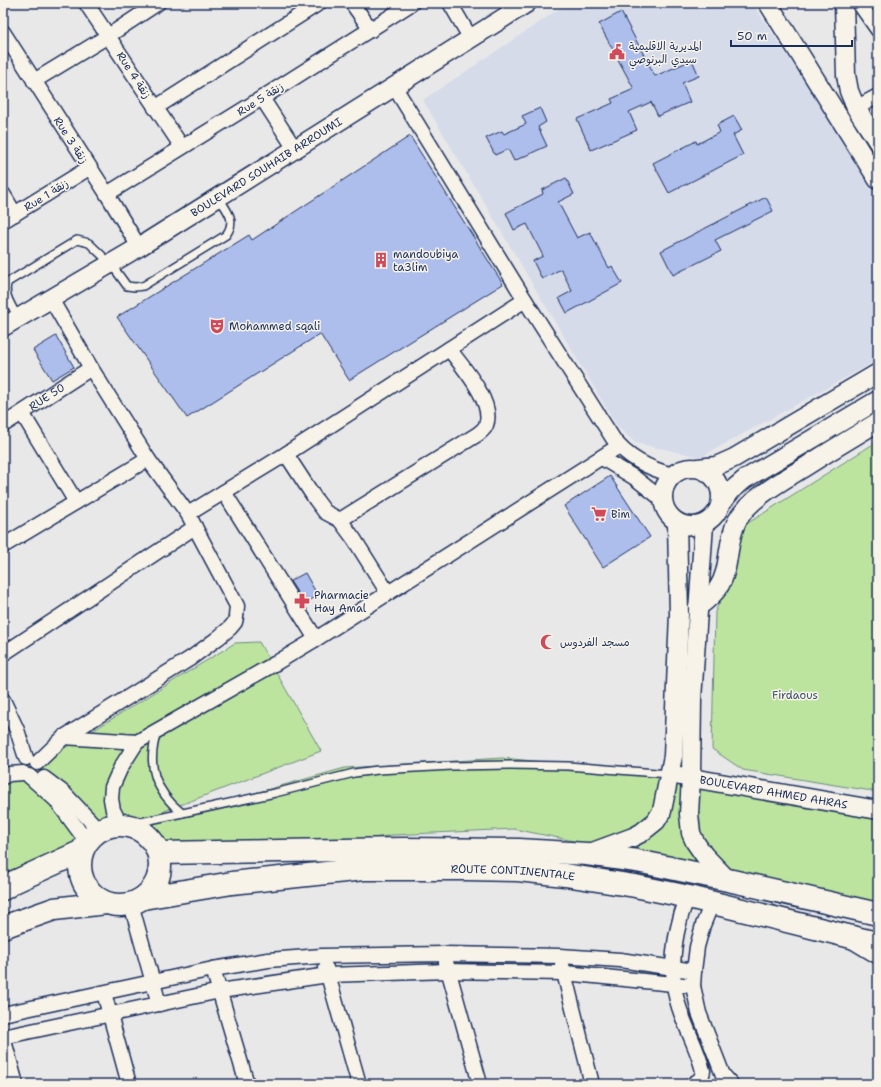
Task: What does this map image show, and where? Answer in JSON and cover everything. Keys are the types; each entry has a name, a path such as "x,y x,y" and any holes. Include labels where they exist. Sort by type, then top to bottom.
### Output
{"main road":[{"path":"3,889 103,834 138,828 154,843 159,853 160,866 158,878 152,889 137,901 119,905 106,903 54,909 3,927"},
{"path":"103,834 79,863 81,876 86,887 95,897 106,903"},
{"name":"ROUTE CONTINENTALE","path":"159,853 404,849 519,850 587,854 637,861 878,914"},
{"name":"ROUTE CONTINENTALE","path":"137,901 232,883 364,869 518,870 565,875 635,886 690,897 878,944"},
{"path":"853,937 878,952"}],"street":[{"name":"Rue 4 زنقة","path":"86,3 182,147"},
{"path":"34,80 108,36 158,3"},
{"path":"155,108 319,3"},
{"path":"352,3 371,30"},
{"name":"Rue 5 زنقة","path":"107,194 412,3"},
{"path":"450,3 471,39"},
{"name":"BOULEVARD SOUHAIB ARROUMI","path":"3,327 139,247 527,3"},
{"path":"768,3 878,180"},
{"path":"844,3 846,75 849,91 856,108 878,142"},
{"path":"859,3 878,30"},
{"name":"Rue 3 زنقة","path":"3,32 107,194 139,247"},
{"path":"394,86 525,300 619,446 635,459 657,471 673,475"},
{"path":"856,108 878,96"},
{"path":"262,98 294,149"},
{"name":"Rue 1 زنقة","path":"3,222 89,168"},
{"path":"3,194 15,214"},
{"path":"3,777 30,768 64,737 191,658 230,628 235,622 236,617 237,606 188,514 148,459 91,368 51,299"},
{"path":"188,514 286,454 525,300"},
{"path":"340,520 426,467 485,428 488,414 481,394 449,349"},
{"name":"RUE 50","path":"3,425 91,368"},
{"path":"698,468 714,477 719,485 721,503 718,512 712,519 704,524 686,526 678,523 668,513 663,500 665,487 673,475 684,469 716,466 734,458 878,373"},
{"path":"721,503 732,490 745,479 878,400"},
{"path":"22,413 76,502"},
{"path":"698,607 712,596 719,588 726,571 729,545 737,521 752,502 779,483 878,422"},
{"path":"3,700 17,730 30,768 64,793 103,834 113,810 111,799 112,787 121,767 137,742 316,639 619,446"},
{"path":"286,454 325,512 340,520 354,539 388,593"},
{"path":"602,458 635,478 663,500"},
{"path":"4,544 148,459"},
{"path":"224,492 316,639"},
{"path":"587,854 633,838 656,821 662,811 673,756 679,614 678,523"},
{"path":"704,524 692,699 689,814 695,842 704,855 728,880"},
{"path":"3,654 195,527"},
{"path":"64,737 137,742"},
{"name":"BOULEVARD AHMED AHRAS","path":"670,774 878,810"},
{"path":"690,897 685,904 680,920 675,943 673,967 674,984 679,1007 703,1071 701,1079 693,1084"},
{"path":"137,901 153,982 159,1004"},
{"path":"712,903 699,940 693,986 699,1013 725,1081"},
{"path":"3,1014 214,969 268,960 322,956 444,954 560,956 620,960 694,971"},
{"path":"444,954 480,1084"},
{"path":"322,956 359,1084"},
{"path":"560,956 592,1084"},
{"path":"214,969 247,1084"},
{"path":"16,1084 3,1037 220,991 328,975 448,970 565,973 693,986"},
{"path":"104,993 129,1084"},
{"path":"703,1071 725,1081"}],"lane":[{"path":"19,318 6,292 5,287 8,282 77,240 89,242 111,264 127,286 142,286 226,235 232,222 219,197"},
{"path":"157,731 153,743 152,757 155,776 163,795 182,813"},
{"path":"103,834 182,813 275,793 330,779 378,770 510,765 568,766 670,774"}],"shaded area":[{"path":"568,3 752,3 878,191 878,360 701,457 635,443 617,426 423,100"}],"green space":[{"name":"Firdaous","path":"878,441 878,792 743,770 712,749 715,612 728,584 737,530"},
{"path":"259,642 321,751 136,822 201,808 345,768 502,758 670,774 878,810 878,912 599,846 514,829 393,835 368,839 139,845 132,835 122,827 3,873 3,786 235,643"}],"building":[{"path":"621,12 655,76 692,60 699,76 682,83 690,102 658,116 651,102 629,112 637,130 591,150 577,119 613,103 611,99 634,89 599,24"},
{"path":"540,108 546,122 538,127 547,146 514,161 508,149 495,155 486,138 502,131 504,134 526,124 522,116"},
{"path":"734,116 742,130 733,135 743,155 669,193 653,163 696,141 697,144 720,132 717,125"},
{"name":"mandoubiya ta3lim","path":"410,136 503,284 349,380 320,334 187,418 117,317 249,235 252,240"},
{"path":"566,178 574,194 558,202 577,238 590,232 609,268 612,266 622,283 567,313 559,298 572,291 561,269 542,279 533,261 543,256 527,224 514,230 506,213 543,194 542,190"},
{"path":"766,197 773,211 715,240 721,251 673,275 661,251"},
{"path":"56,336 74,367 52,380 33,350"},
{"path":"610,476 650,537 603,567 564,506"},
{"path":"305,573 318,596 304,603 290,581"}],"place":[{"name":"المديرية الاقليمية سيدي البرنوصي","path":"617,52"},
{"name":"mandoubiya ta3lim","path":"381,260"},
{"name":"Mohammed sqali","path":"217,326"},
{"name":"Bim","path":"599,514"},
{"name":"Pharmacie Hay Amal","path":"302,601"},
{"name":"مسجد الفردوس","path":"548,642"}]}
